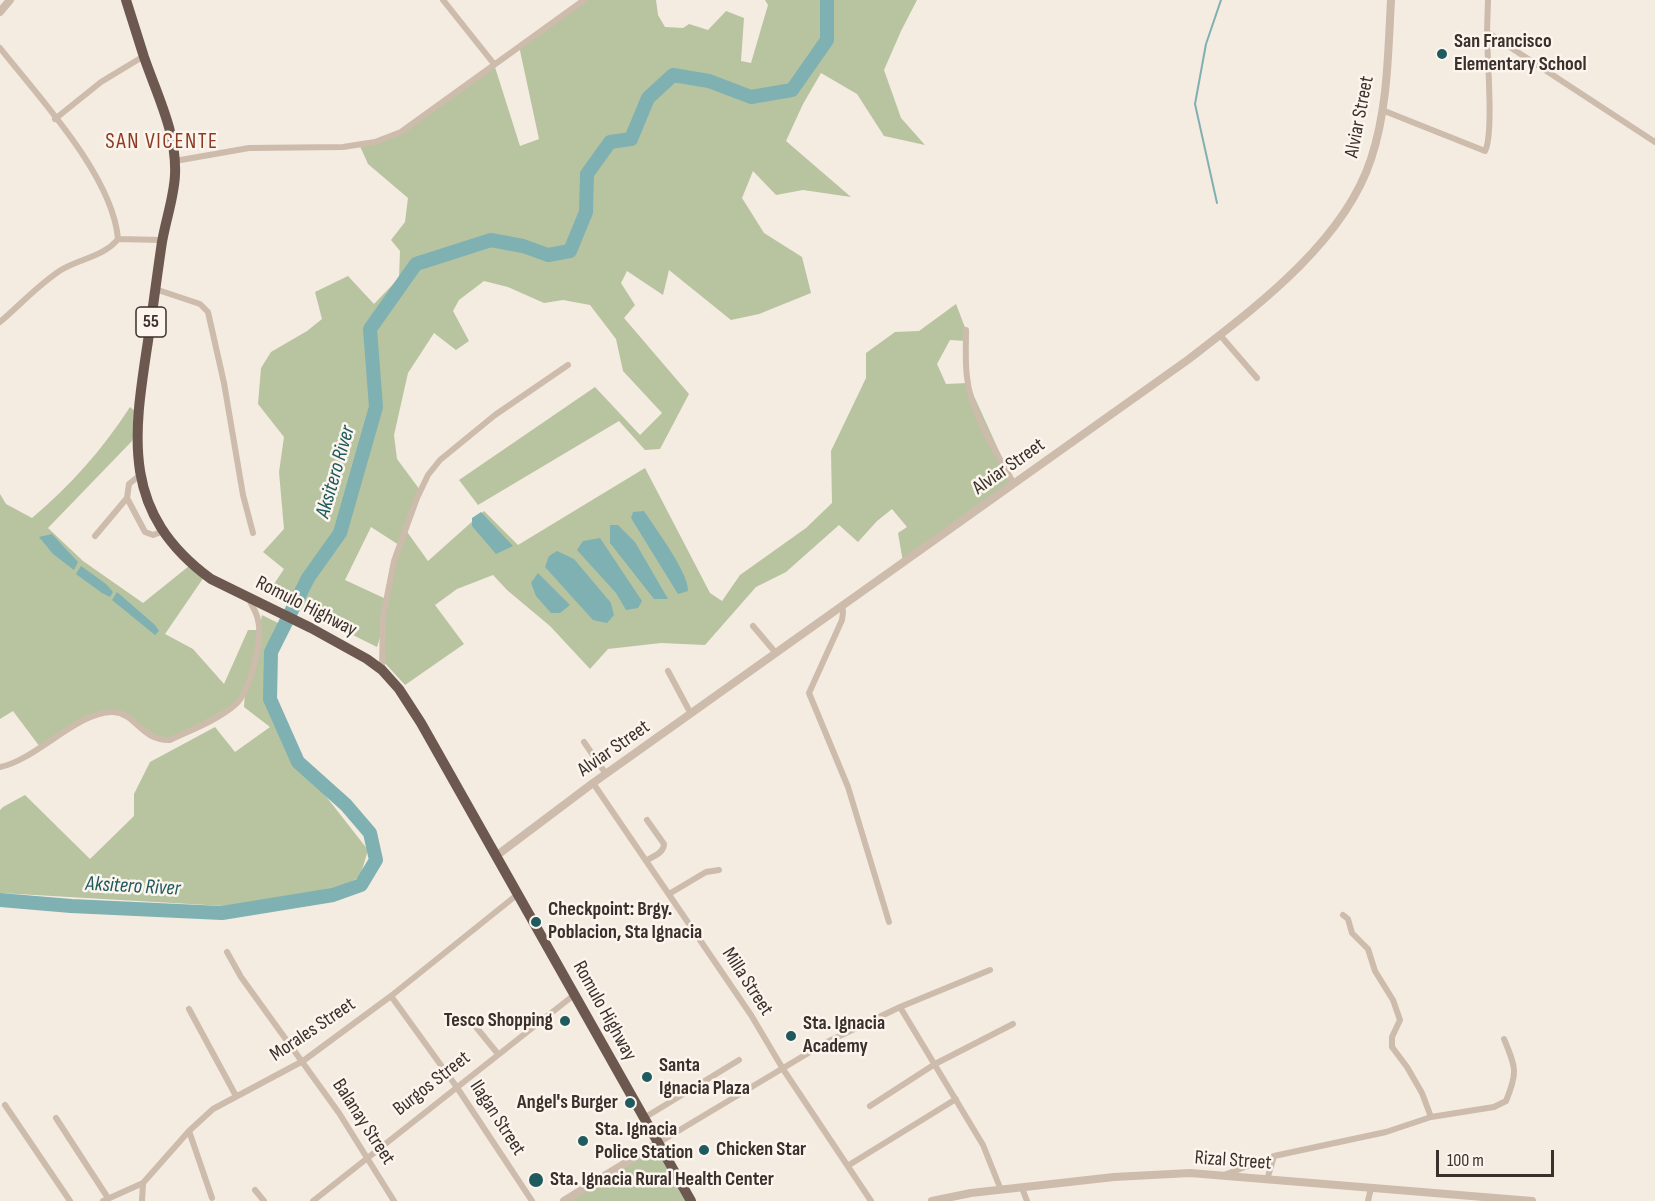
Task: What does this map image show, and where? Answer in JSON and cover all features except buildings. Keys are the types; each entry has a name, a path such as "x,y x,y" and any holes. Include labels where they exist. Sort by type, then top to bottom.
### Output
{"highway":[{"name":"Romulo Highway","path":"126,0 166,117 175,161 174,182 162,240 137,420 137,454 140,475 152,510 164,531 195,567 211,579 352,650 382,670 410,704 691,1201"}],"street":[{"path":"0,12 10,0"},
{"path":"443,0 494,64"},
{"path":"175,161 249,148 343,147 375,142 401,132 584,0"},
{"name":"Alviar Street","path":"496,856 592,783 692,714 775,652 1014,484 1220,335 1294,270 1337,225 1357,192 1371,160 1382,110 1391,0"},
{"path":"1382,110 1485,150 1488,144 1489,113 1488,0"},
{"path":"1487,32 1655,142"},
{"path":"0,48 82,153 102,186 118,239"},
{"path":"56,118 101,82 144,56"},
{"path":"0,322 51,277 68,266 110,247 118,239 162,240"},
{"path":"155,289 200,304 208,312 224,382 243,495 253,533"},
{"path":"966,330 967,378 970,394 1014,484"},
{"path":"1220,335 1257,378"},
{"path":"382,670 383,617 394,561 428,475 440,460 495,415 568,365"},
{"path":"95,536 127,498 129,484 140,475"},
{"path":"127,498 145,532 153,536 164,531"},
{"path":"0,767 16,762 87,720 105,713 116,712 127,716 148,735 161,740 170,740 224,712 237,703 245,690 257,648 260,630 252,599"},
{"path":"842,605 842,620 809,693 845,778 889,922"},
{"path":"753,626 775,652"},
{"path":"668,672 692,714"},
{"path":"584,742 606,774"},
{"name":"Milla Street","path":"592,783 751,1015 783,1069 872,1201"},
{"path":"646,861 664,848 664,844 647,820"},
{"path":"669,894 706,872 719,870"},
{"name":"Morales Street","path":"143,1183 189,1131 213,1109 303,1061 391,996 519,894"},
{"path":"1342,915 1348,919 1352,933 1368,949 1375,971 1393,1000 1400,1025 1392,1037 1392,1047 1422,1093 1431,1117"},
{"name":"Balanay Street","path":"227,952 237,972 303,1061 367,1156 394,1201"},
{"path":"564,1201 825,1043 900,1007 990,970"},
{"name":"Burgos Street","path":"313,1201 367,1156 574,995"},
{"name":"Ilagan Street","path":"391,996 456,1086 532,1201"},
{"path":"900,1007 989,1158 1001,1190"},
{"path":"189,1009 236,1096"},
{"path":"870,1106 935,1064 1013,1024"},
{"path":"476,1027 498,1054"},
{"path":"1220,1176 1274,1155 1386,1132 1431,1117 1494,1107 1506,1101 1512,1087 1515,1066 1504,1040"},
{"path":"644,1118 739,1060"},
{"path":"849,1165 956,1099"},
{"path":"4,1105 70,1201"},
{"path":"56,1118 106,1200 143,1183 142,1201"},
{"path":"189,1131 212,1198"},
{"path":"1267,1180 1274,1155"},
{"name":"Rizal Street","path":"932,1201 969,1197 1001,1190 1114,1177 1190,1173 1532,1201"},
{"path":"1022,1188 1027,1201"},
{"path":"1368,1201 1371,1188"},
{"path":"255,1190 264,1201"}],"green space":[{"path":"585,0 656,0 658,15 665,27 683,28 689,24 708,30 726,11 744,18 741,61 751,63 768,5 765,0 917,0 884,70 901,118 925,145 884,136 857,94 821,73 803,104 786,141 851,197 803,190 776,195 753,171 742,198 764,233 802,257 811,293 759,314 731,320 669,270 663,295 627,271 621,283 635,305 624,318 689,394 660,449 645,450 619,421 478,505 459,480 595,387 640,435 662,413 623,371 616,339 590,305 563,300 544,303 508,287 484,281 459,300 453,311 469,341 456,350 434,333 408,373 394,435 397,459 420,490 405,529 428,561 484,511 518,545 645,468 710,593 722,601 740,575 806,528 832,503 831,451 866,378 866,353 895,332 919,331 956,304 966,330 966,341 950,340 937,364 946,384 968,383 1014,484 903,562 898,533 907,527 892,509 877,521 858,542 839,525 786,572 756,587 705,645 661,643 608,649 590,669 550,626 507,590 493,575 457,589 435,605 464,644 405,685 382,660 382,631 377,647 268,593 284,569 263,552 284,529 279,472 284,437 258,404 261,368 271,352 307,331 322,319 315,292 348,276 374,304 399,278 400,251 391,240 405,222 408,198 368,164 359,144 401,132 494,64 520,146 539,139 519,46","holes":["371,527 399,545 386,599 345,580"]},
{"path":"130,407 138,414 132,441 48,528 83,561 143,603 189,566 204,577 165,634 193,649 224,684 248,630 259,630 262,615 282,625 271,652 270,699 296,758 368,850 360,877 334,890 224,906 0,893 0,810 3,807 25,795 90,859 134,816 134,794 150,762 215,727 235,752 270,727 244,707 245,692 237,703 174,738 161,740 115,712 87,720 40,747 13,711 0,719 0,494 6,504 32,518 85,466 109,438"},
{"path":"658,1145 690,1201 566,1201"}],"water":[{"path":"644,511 677,562 687,583 688,591 678,594 631,518 633,512"},
{"path":"481,512 513,546 496,554 472,526 472,518"},
{"path":"610,525 618,525 635,542 668,599 654,599 610,543"},
{"path":"52,534 78,562 74,570 53,554 39,537"},
{"path":"600,538 642,601 638,608 626,610 616,593 577,550 583,541"},
{"path":"557,551 574,559 611,603 614,615 607,623 593,620 545,567 549,556"},
{"path":"81,566 106,584 113,592 110,597 76,574"},
{"path":"538,573 570,605 560,613 551,613 536,596 531,583"},
{"path":"117,592 155,625 159,631 155,635 112,600"}],"waterway":[{"name":"Aksitero River","path":"0,900 71,906 222,913 333,895 361,885 376,860 370,833 346,805 298,762 270,699 271,652 308,578 340,533 376,407 370,329 416,264 491,240 523,246 548,255 570,251 586,212 587,174 610,142 631,139 648,98 673,75 709,81 751,97 792,90 827,40 827,0"},
{"path":"1217,203 1195,104 1206,44 1221,0"}],"place":[{"name":"San Francisco Elementary School","path":"1442,54"},
{"name":"Checkpoint: Brgy. Poblacion, Sta Ignacia","path":"536,922"},
{"name":"Tesco Shopping","path":"565,1021"},
{"name":"Sta. Ignacia Academy","path":"791,1036"},
{"name":"Santa Ignacia Plaza","path":"647,1077"},
{"name":"Angel's Burger","path":"630,1103"},
{"name":"Sta. Ignacia Police Station","path":"583,1141"},
{"name":"Chicken Star","path":"704,1150"},
{"name":"Sta. Ignacia Rural Health Center","path":"536,1180"}],"district":[{"name":"SAN VICENTE","path":"162,142"}]}
